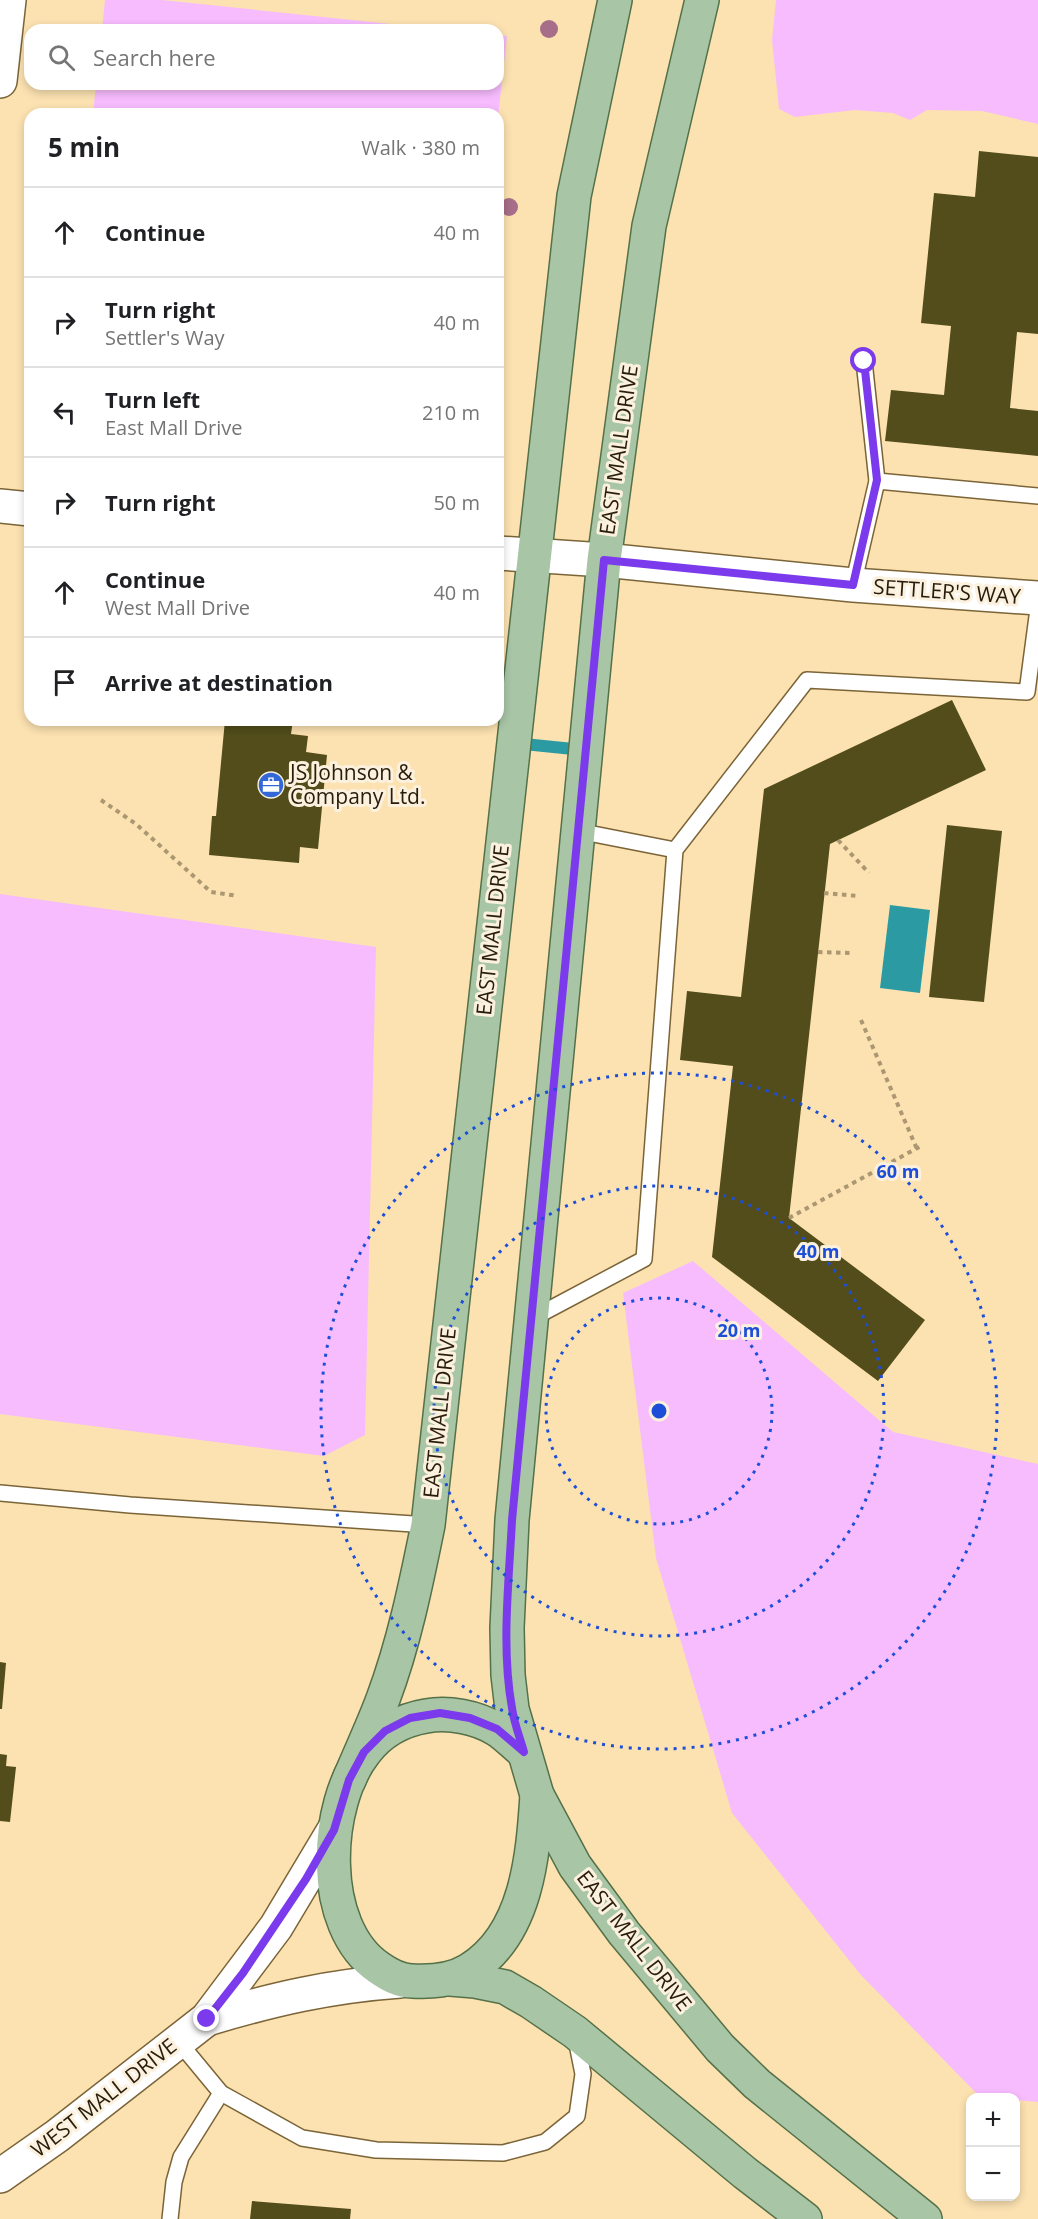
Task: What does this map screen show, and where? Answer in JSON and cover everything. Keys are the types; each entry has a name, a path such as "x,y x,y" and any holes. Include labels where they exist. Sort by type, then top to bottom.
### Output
{"main road":[{"name":"EAST MALL DRIVE","path":"349,1780 383,1700 394,1665 408,1619 428,1525 574,196 615,0"},
{"name":"EAST MALL DRIVE","path":"702,0 649,226 604,560 512,1520 507,1628 508,1675 512,1709 537,1795 575,1866 599,1901 720,2048 758,2084 925,2219"},
{"path":"524,1752 497,1729 470,1718 440,1713 410,1718 385,1731 364,1752 349,1780 334,1830 334,1873 343,1920 352,1942 368,1961 400,1981 424,1982 450,1979 475,1981 505,1988 531,2002 575,2032 745,2173 805,2219"},
{"path":"450,1979 485,1958 510,1927 530,1860 537,1795"}],"street":[{"path":"0,81 9,0"},
{"path":"0,506 24,508"},
{"name":"SETTLER'S WAY","path":"504,554 604,560 853,585 1038,598"},
{"name":"WEST MALL DRIVE","path":"0,2176 57,2136 207,2019 276,1927 334,1830"},
{"name":"WEST MALL DRIVE","path":"207,2019 284,1997 322,1989 400,1981"}],"lane":[{"path":"853,585 877,480 864,361"},
{"path":"877,480 1038,496"},
{"path":"531,1319 644,1259 675,849 807,680 1027,692 1038,609"},
{"path":"578,831 675,849"},
{"path":"0,1493 130,1505 428,1525"},
{"path":"178,2041 221,2093 302,2138 376,2150 503,2153 545,2142 578,2116 583,2074 575,2032"},
{"path":"170,2219 174,2182 181,2157 221,2093"}],"path":[{"path":"100,800 136,824 211,892 238,896"},
{"path":"838,840 869,873"},
{"path":"824,893 858,896"},
{"path":"818,952 852,953"},
{"path":"789,1218 919,1148 861,1020"}],"shaded area":[{"path":"105,0 162,0 391,24 103,24"},
{"path":"776,0 1038,0 1038,124 982,111 927,110 910,120 893,113 855,110 795,117 779,109 772,40"},
{"path":"504,36 507,36 504,63"},
{"path":"95,90 501,90 499,108 94,108"},
{"path":"0,894 376,947 365,1435 324,1456 0,1414"},
{"path":"693,1261 893,1432 1038,1464 1038,2102 1020,2100 1020,2093 976,2093 860,1974 732,1813 656,1558 623,1293"}],"water":[{"path":"890,905 930,910 920,993 880,988"}],"building":[{"path":"979,151 1038,157 1038,334 1017,332 1010,408 1038,411 1038,456 885,441 891,390 944,395 951,326 921,323 934,193 975,197"},
{"path":"952,700 986,770 830,844 789,1218 925,1320 878,1381 712,1257 733,1066 680,1060 687,991 741,997 764,789"},
{"name":"JS Johnson & Company Ltd.","path":"224,726 292,726 291,734 308,736 306,752 327,755 318,849 300,847 299,863 209,855 212,816 216,816"},
{"path":"947,825 1002,831 984,1002 929,997"},
{"path":"0,1662 6,1663 2,1709 0,1709"},
{"path":"0,1754 7,1755 6,1766 16,1767 10,1822 0,1821"},
{"path":"252,2201 351,2209 350,2219 250,2219"}],"waterway":[{"path":"514,743 583,750"}],"place":[{"name":"JS Johnson & Company Ltd.","path":"271,785"}],"route":[{"path":"207,2019 276,1927 306,1879 334,1830 349,1780 364,1752 385,1731 410,1718 440,1713 470,1718 497,1729 524,1752 512,1709 508,1675 507,1628 512,1520 604,560 853,585 877,480 864,361"}]}
